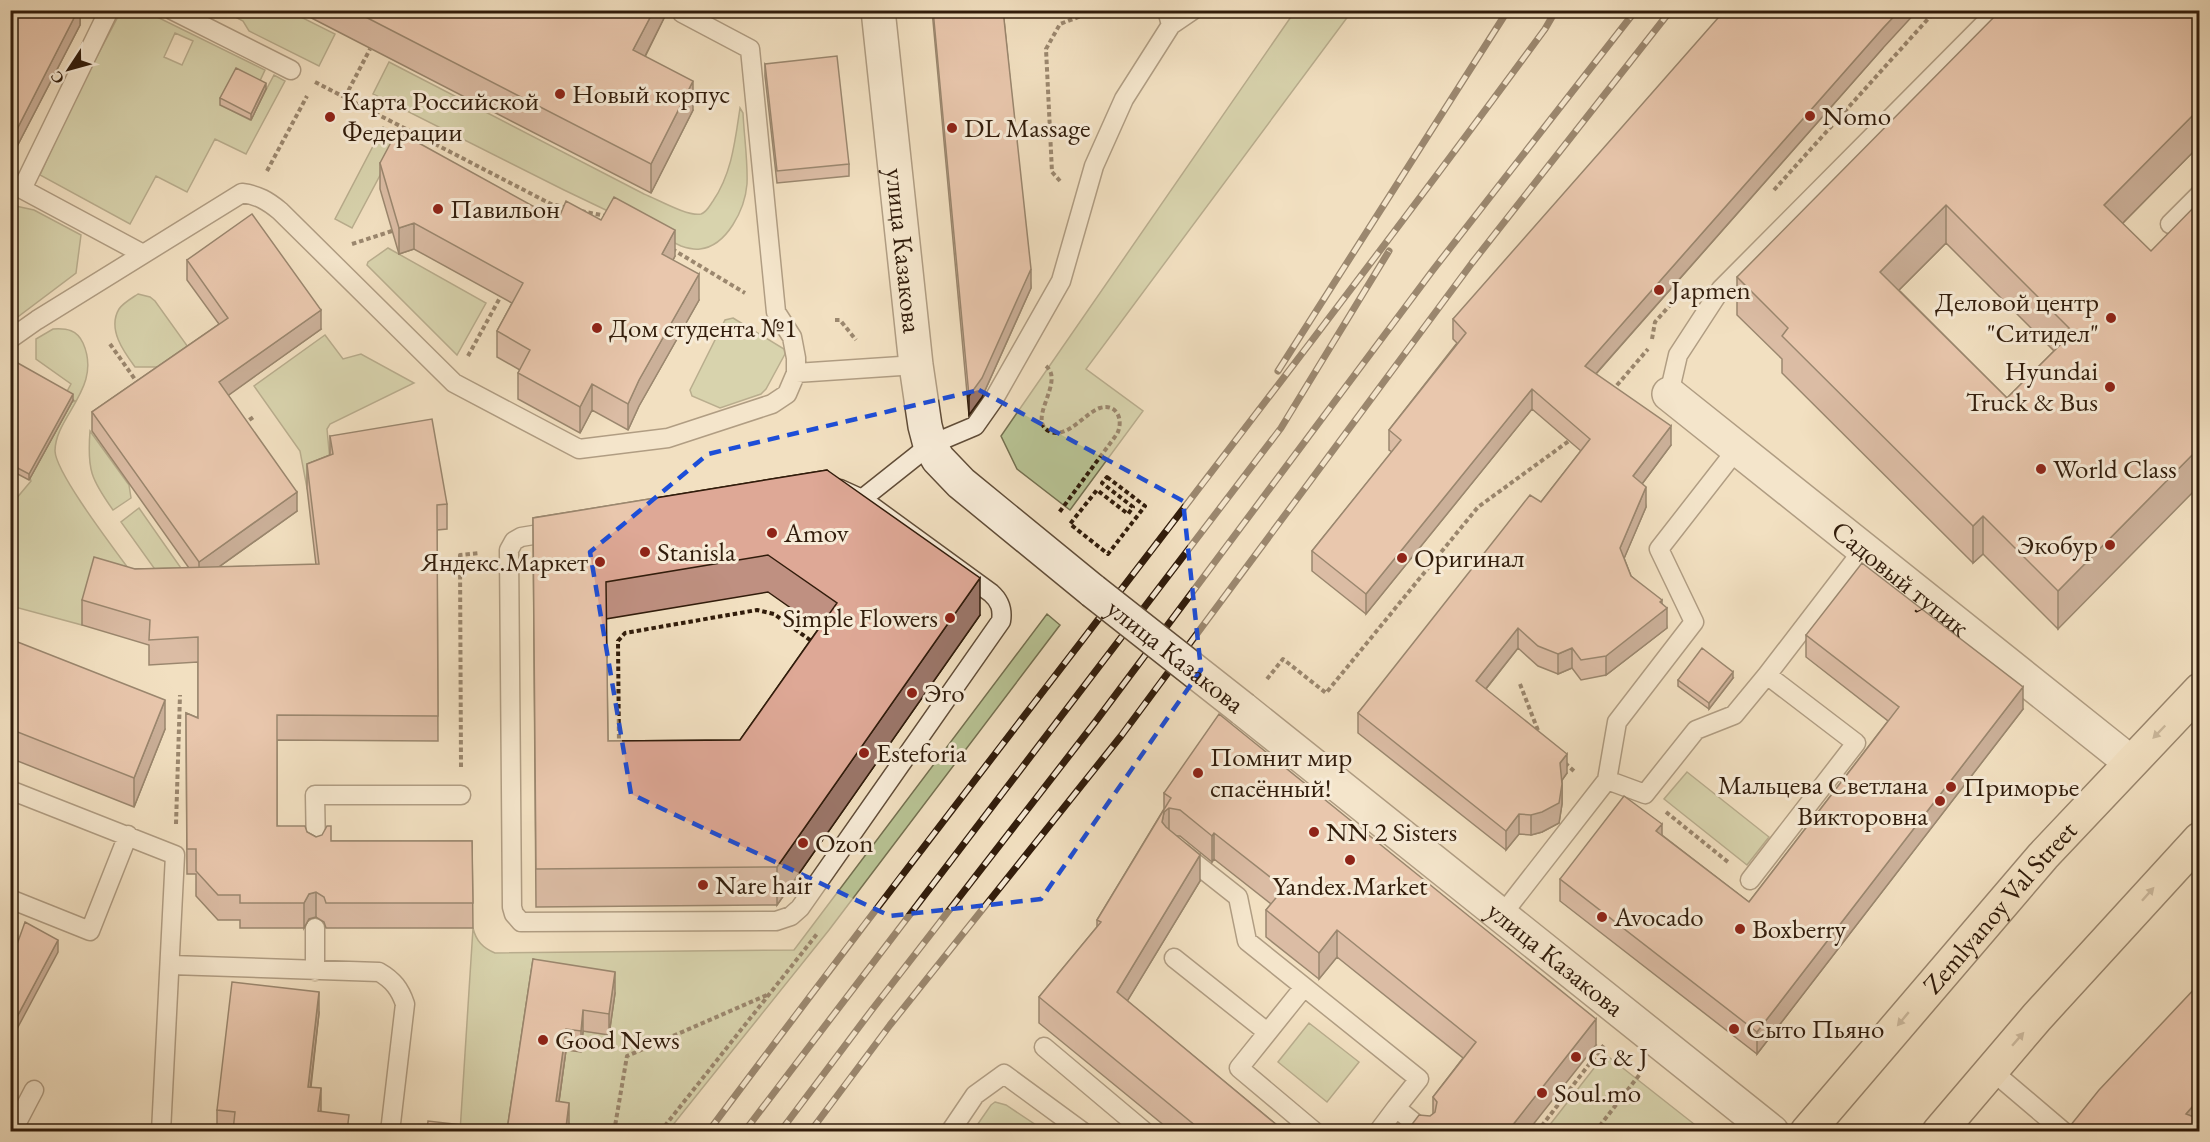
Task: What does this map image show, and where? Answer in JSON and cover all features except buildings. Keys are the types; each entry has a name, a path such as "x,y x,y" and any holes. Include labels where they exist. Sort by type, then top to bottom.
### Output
{"main road":[{"name":"Zemlyanoy Val Street","path":"1807,1131 2043,856 2199,690"},
{"path":"1939,1131 2199,838"}],"street":[{"name":"улица Казакова","path":"878,10 916,365 925,426 930,445 947,470 1093,591 1772,1131"},
{"name":"Садовый тупик","path":"1669,394 2130,762"}],"lane":[{"path":"109,10 22,189 143,254"},
{"path":"172,10 291,70"},
{"path":"862,499 930,445 975,426 994,399 1061,281 1094,166 1124,99 1169,18 1193,10"},
{"path":"1669,394 1678,355 1721,289 1998,10"},
{"path":"10,339 242,193 255,194 280,211 454,383 579,449 669,438 772,404 788,394 796,373 796,358 792,337 776,312 750,49 682,13"},
{"path":"2170,224 2199,194"},
{"path":"796,373 916,365"},
{"path":"1501,916 1608,780 1617,722 1694,622 1659,549 1737,449"},
{"path":"828,487 840,489 862,499 991,593 1001,604 1002,616 1001,621 800,908 790,916 776,921 521,922 514,914 512,907 509,550 511,544 521,537 828,487"},
{"path":"1608,780 1645,794 1696,730 1734,715 1863,550"},
{"path":"1750,880 1856,743 1767,675"},
{"path":"10,790 175,855 161,1131"},
{"path":"316,851 315,795 461,795"},
{"path":"10,899 90,931 128,835"},
{"path":"1173,845 1238,897 1247,941 1419,1079 1378,1131"},
{"path":"315,928 315,971"},
{"path":"1174,958 1267,1032"},
{"path":"171,965 379,972 390,978 400,991 405,1004 390,1131"},
{"path":"1304,987 1239,1068 1315,1131"},
{"path":"1044,1047 1144,1131"},
{"path":"1991,1070 2064,1131"},
{"path":"950,1131 975,1095 1004,1074 1083,1131"},
{"path":"12,1131 34,1090"},
{"path":"1396,1108 1426,1131"}],"path":[{"path":"1082,207 1052,172 1046,49 1060,24 1097,10"},
{"path":"1771,194 1936,10"},
{"path":"345,97 370,49"},
{"path":"291,70 551,204 616,219"},
{"path":"262,181 315,82"},
{"path":"540,225 551,204"},
{"path":"669,247 776,312"},
{"path":"454,383 505,288"},
{"path":"1606,399 1651,344 1655,322 1685,288"},
{"path":"835,320 840,320 858,343"},
{"path":"110,344 140,387"},
{"path":"1044,365 1050,370 1052,378 1041,417 1042,425 1047,431 1054,434 1062,433 1098,409 1107,407 1115,410 1120,417 1121,425 1118,434 1058,514"},
{"path":"238,428 255,416"},
{"path":"1267,679 1283,659 1326,693 1478,507 1575,436"},
{"path":"1071,524 1097,490 1128,514 1133,507 1102,483 1107,477 1145,506 1108,554"},
{"path":"461,795 460,555 481,553"},
{"path":"619,751 618,641 624,633 758,610 774,614 810,640 814,650"},
{"path":"1520,684 1541,736"},
{"path":"175,855 180,694"},
{"path":"1563,761 1571,768"},
{"path":"1645,794 1750,880"},
{"path":"660,1131 818,934 811,928"},
{"path":"614,1131 627,1056 770,994"},
{"path":"1537,1131 1605,1045"},
{"path":"1595,1131 1640,1074"}],"highlighted area":[{"path":"979,390 1183,501 1201,670 1041,899 890,916 631,794 590,552 708,454"}],"green space":[{"path":"121,11 145,11 265,70 258,85 221,105 250,120 274,75 285,81 246,154 215,139 187,192 156,176 130,224 40,175 74,100","holes":["175,33 193,41 182,65 164,57"]},
{"path":"224,11 289,11 335,34 319,66 249,31 243,21"},
{"path":"1295,11 1352,11 1086,369 1143,411 1070,510 1017,469 1001,436"},
{"path":"389,62 644,194 695,214 701,214 707,210 725,179 732,156 740,108 743,113 747,175 743,204 733,225 718,241 700,249 681,246 373,94"},
{"path":"383,127 537,211 393,151 352,228 335,219"},
{"path":"11,205 34,210 81,235 76,273 11,322"},
{"path":"388,248 486,303 457,355 367,265"},
{"path":"138,294 155,301 188,347 161,367 135,367 118,340 115,324 119,309"},
{"path":"733,318 784,349 785,354 761,394 720,408 692,396 690,390 725,320"},
{"path":"53,329 63,329 78,335 88,359 83,388 57,438 55,451 58,463 105,537 139,583 89,599 82,625 11,606 10,506 31,481 30,478 72,402 75,401 65,395 71,384 36,359 36,339"},
{"path":"325,335 343,359 361,354 414,383 330,424 327,429 330,461 307,488 300,451 254,386"},
{"path":"90,431 129,485 131,498 113,510 92,474 89,455"},
{"path":"139,508 190,581 164,582 121,522"},
{"path":"1047,614 1060,625 829,930 668,1131 568,1131 556,1122 566,1050 580,1051 583,1031 609,1035 533,980 509,1131 460,1132 473,928 481,943 495,953 794,950"},
{"path":"1687,772 1769,837 1747,865 1664,799"},
{"path":"1309,1023 1359,1062 1327,1102 1278,1062"},
{"path":"1605,1054 1694,1124 1688,1131 1545,1131"},
{"path":"995,1102 1006,1105 1045,1131 973,1131"}],"railway":[{"path":"1278,371 1508,10"},
{"path":"708,1132 1338,306 1545,29 1556,10"},
{"path":"780,1132 1096,721 1433,270 1636,10"},
{"path":"810,1132 890,1025 1121,736 1472,263 1671,10"},
{"path":"744,1132 1281,428 1389,251"}],"place":[{"name":"Новый корпус","path":"560,94"},
{"name":"Nomo","path":"1810,116"},
{"name":"Карта Российской Федерации","path":"330,117"},
{"name":"DL Massage","path":"952,128"},
{"name":"Павильон","path":"438,209"},
{"name":"Japmen","path":"1659,290"},
{"name":"Деловой центр \"Ситидел\"","path":"2111,318"},
{"name":"Дом студента №1","path":"597,328"},
{"name":"Hyundai Truck & Bus","path":"2110,387"},
{"name":"World Class","path":"2041,469"},
{"name":"Amov","path":"772,533"},
{"name":"Экобур","path":"2110,545"},
{"name":"Stanisla","path":"645,552"},
{"name":"Оригинал","path":"1402,558"},
{"name":"Яндекс.Маркет","path":"600,562"},
{"name":"Simple Flowers","path":"950,618"},
{"name":"Эго","path":"912,693"},
{"name":"Esteforia","path":"864,753"},
{"name":"Помнит мир спасённый!","path":"1198,773"},
{"name":"Приморье","path":"1951,787"},
{"name":"Мальцева Светлана Викторовна","path":"1940,801"},
{"name":"NN 2 Sisters","path":"1314,832"},
{"name":"Ozon","path":"803,843"},
{"name":"Yandex.Market","path":"1350,860"},
{"name":"Nare hair","path":"703,885"},
{"name":"Avocado","path":"1602,917"},
{"name":"Boxberry","path":"1740,929"},
{"name":"Сыто Пьяно","path":"1734,1029"},
{"name":"Good News","path":"543,1040"},
{"name":"G & J","path":"1576,1057"},
{"name":"Soul.mo","path":"1542,1093"}]}
